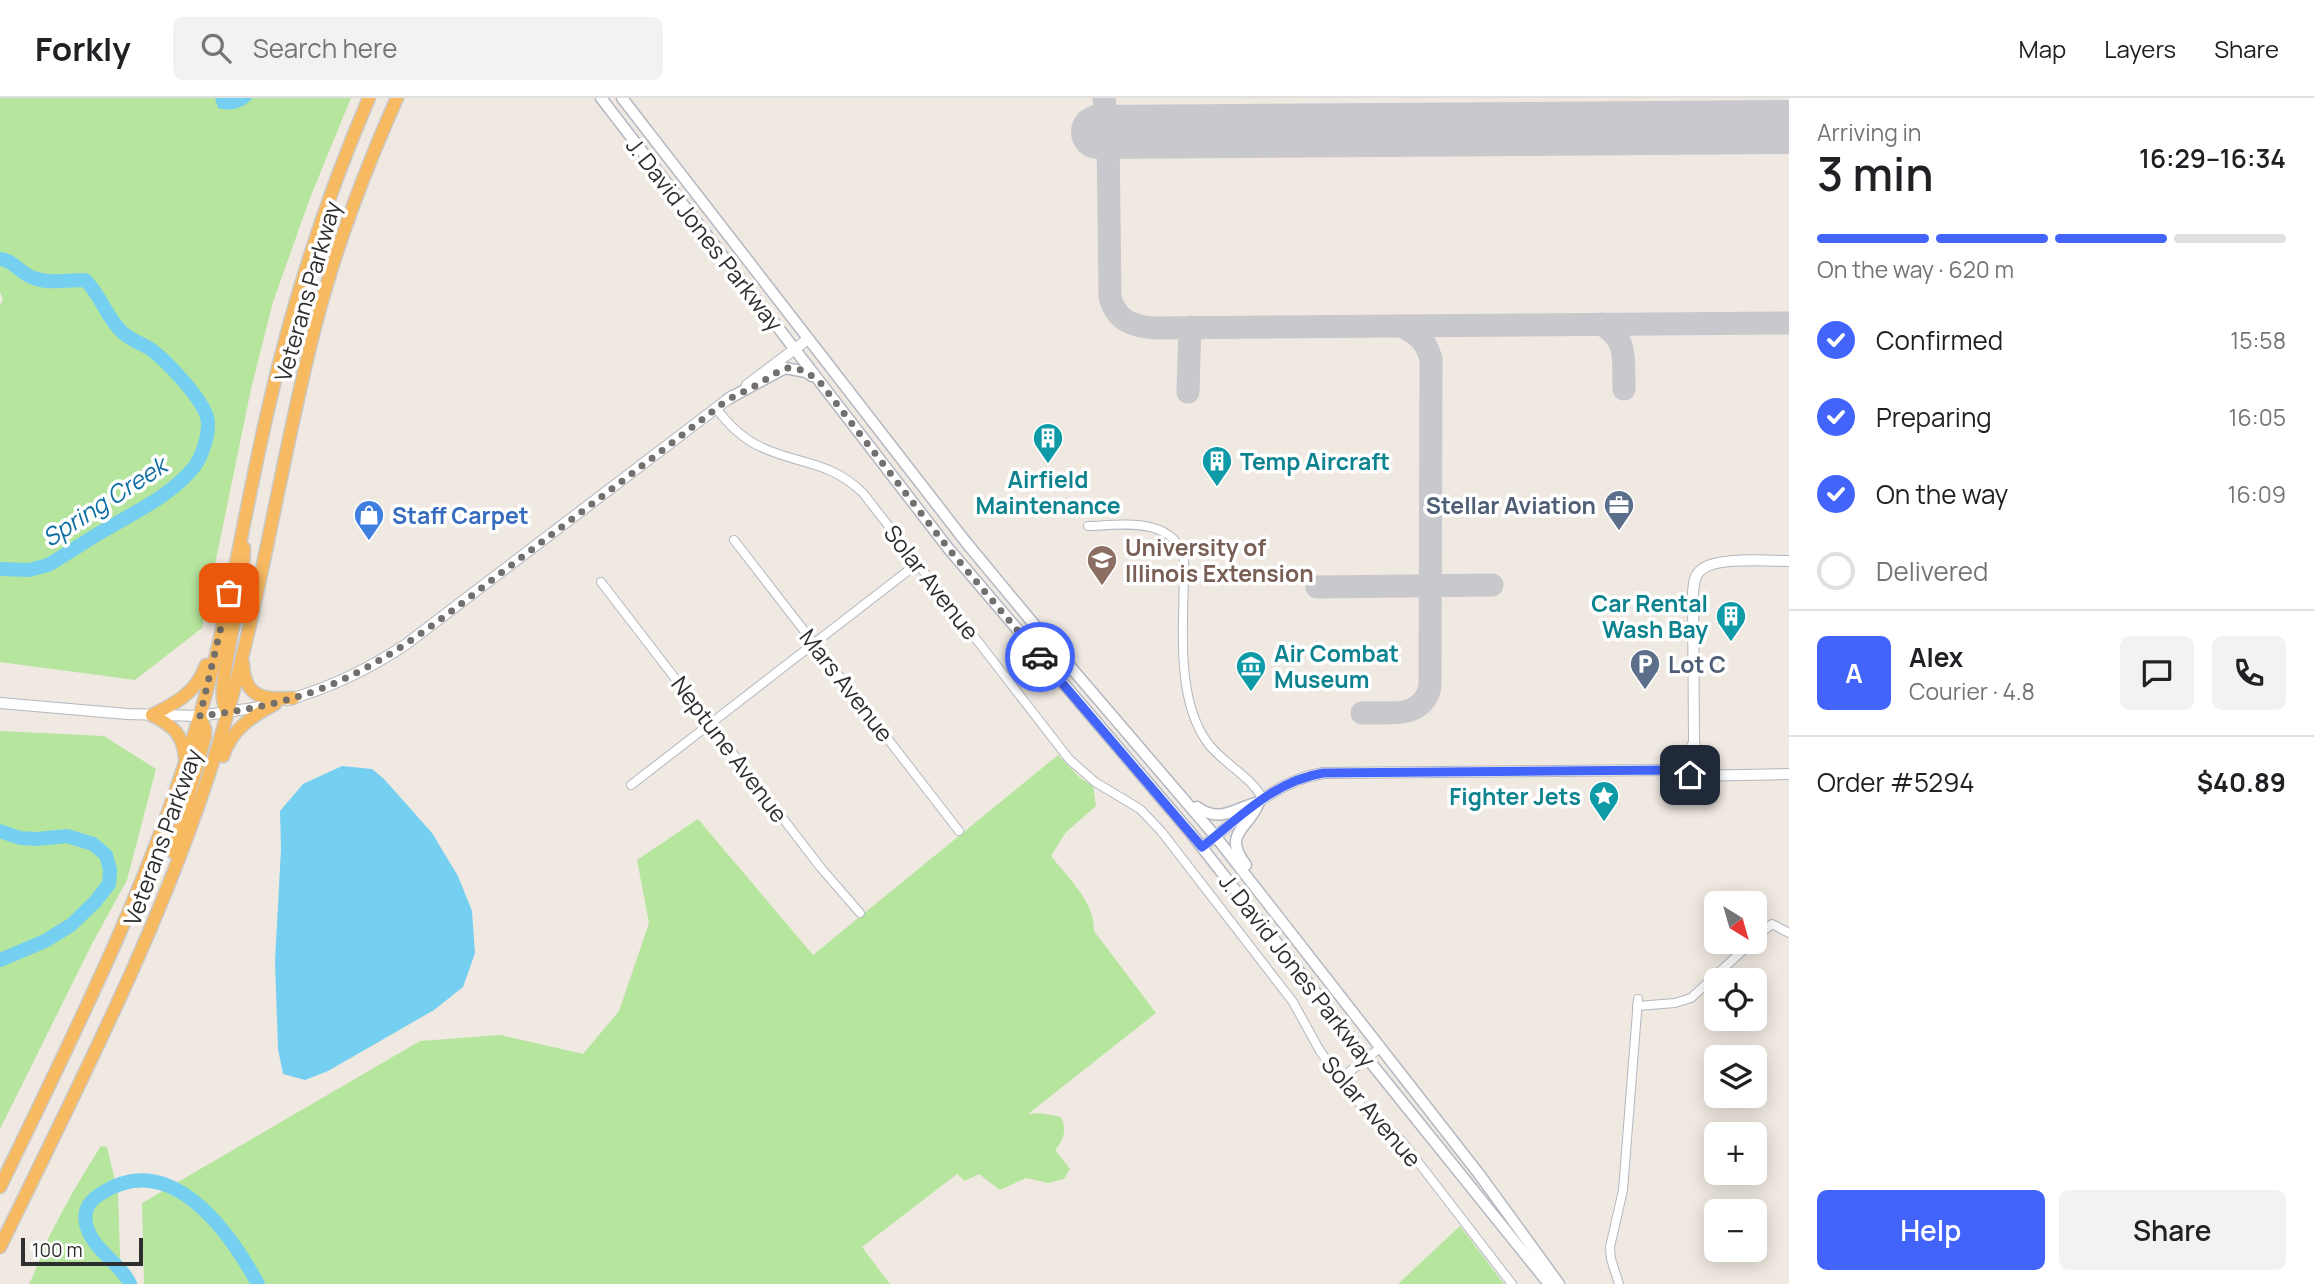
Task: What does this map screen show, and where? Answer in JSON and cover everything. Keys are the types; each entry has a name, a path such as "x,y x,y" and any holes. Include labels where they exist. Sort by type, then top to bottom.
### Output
{"highway":[{"name":"Veterans Parkway","path":"0,1187 122,930 162,833 200,716 270,401 295,302 327,203 369,98"},
{"name":"Veterans Parkway","path":"0,1247 145,943 208,781 242,657 317,320 356,198 397,98"},
{"path":"228,713 224,707 223,686 244,565 246,513"},
{"path":"152,715 181,700 201,679 220,606 229,593"},
{"path":"242,657 245,678 253,692 263,698 293,698"},
{"path":"188,835 201,822 229,741 244,724 275,704"},
{"path":"152,715 172,726 180,735 185,762"},
{"path":"145,943 200,759 205,737 200,716"}],"main road":[{"name":"J. David Jones Parkway","path":"601,98 965,569 1202,847 1549,1284"},
{"name":"J. David Jones Parkway","path":"622,98 982,561 1216,836 1479,1174 1559,1284"},
{"path":"727,400 785,368 806,372 819,381"},
{"path":"1183,798 1207,814 1215,816 1228,814 1261,800"},
{"path":"1261,800 1236,836 1236,849 1287,917 1299,943"}],"street":[{"path":"0,703 152,715 200,716 275,704 357,673 405,645 808,339"},
{"name":"Solar Avenue","path":"716,408 727,422 758,446 822,466 849,480 869,500 1069,759 1095,782 1140,809 1161,831 1293,1002 1320,1051 1340,1079 1366,1110 1405,1145 1512,1284"},
{"path":"1088,526 1153,527 1167,533 1180,547 1184,559 1184,665 1189,706 1208,743 1219,756 1253,783 1261,800"},
{"name":"Mars Avenue","path":"734,540 959,831"},
{"path":"1706,775 1694,743 1695,578 1705,566 1720,562 1789,561"},
{"path":"631,785 918,563"},
{"name":"Neptune Avenue","path":"601,582 821,868 860,913"},
{"path":"1670,770 1682,761 1694,743"},
{"path":"1202,847 1261,800 1293,780 1323,773 1670,770 1690,775 1789,774"},
{"path":"1768,928 1772,924 1789,933"},
{"path":"1619,1284 1610,1247 1623,1190 1637,1003 1675,1003 1692,998 1739,954"},
{"path":"1340,1079 1380,1048"}],"green space":[{"path":"0,98 351,98 310,198 273,302 251,389 202,628 135,680 0,662 0,305 3,300 0,292"},
{"path":"0,731 104,736 156,769 127,880 92,944 0,1129"},
{"path":"1058,755 1080,778 1093,786 1096,806 1066,832 1051,856 1085,900 1093,920 1094,931 1156,1013 1028,1114 1061,1117 1064,1135 1055,1150 1070,1169 1064,1179 1048,1183 1026,1178 1000,1190 979,1174 965,1181 957,1174 862,1247 890,1284 144,1284 142,1203 420,1041 500,1035 583,1054 619,1011 649,923 637,860 698,819 813,955"},
{"path":"101,1146 107,1147 118,1193 121,1284 29,1284 57,1222"},
{"path":"1460,1226 1504,1284 1398,1284"}],"water":[{"path":"215,98 253,98 241,107 228,110 218,108"},
{"path":"342,766 372,769 432,833 458,876 472,911 475,953 463,987 434,1010 328,1071 305,1080 283,1074 278,1049 275,961 281,849 280,811 303,784"}],"waterway":[{"name":"Spring Creek","path":"0,259 40,280 85,280 122,332 149,348 182,379 198,399 208,422 205,443 197,463 163,495 48,565 29,570 0,569"},
{"name":"Spring Creek","path":"0,831 20,838 67,836 93,844 106,855 110,870 109,884 71,925 45,941 0,960"},
{"name":"Spring Creek","path":"130,1284 89,1233 86,1224 87,1209 102,1193 127,1182 151,1181 174,1188 195,1202 214,1220 231,1241 258,1284"}],"taxiway":[{"path":"1104,98 1108,132 1110,297 1121,317 1133,324 1156,328 1789,323"},
{"path":"1601,324 1616,337 1623,352 1624,389"},
{"path":"1362,713 1393,713 1412,709 1426,698 1430,687 1431,359 1427,347 1420,339 1401,326"},
{"path":"1188,392 1190,327"},
{"path":"1317,587 1492,585"}],"runway":[{"path":"1098,132 1789,127"}],"way so far":[{"path":"229,593 200,716 275,704 319,690 376,663 442,619 727,400 759,384 778,370 793,368 806,372 819,381 948,548 1040,657"}],"place":[{"name":"Airfield Maintenance","path":"1048,465"},
{"name":"Temp Aircraft","path":"1217,488"},
{"name":"Stellar Aviation","path":"1619,532"},
{"name":"Staff Carpet","path":"369,542"},
{"name":"University of Illinois Extension","path":"1102,587"},
{"name":"Car Rental Wash Bay","path":"1731,643"},
{"name":"Lot C","path":"1645,691"},
{"name":"Air Combat Museum","path":"1251,693"},
{"name":"Fighter Jets","path":"1604,823"}],"route":[{"path":"1040,657 1202,847 1269,793 1293,780 1323,773 1670,770 1690,775"}]}
